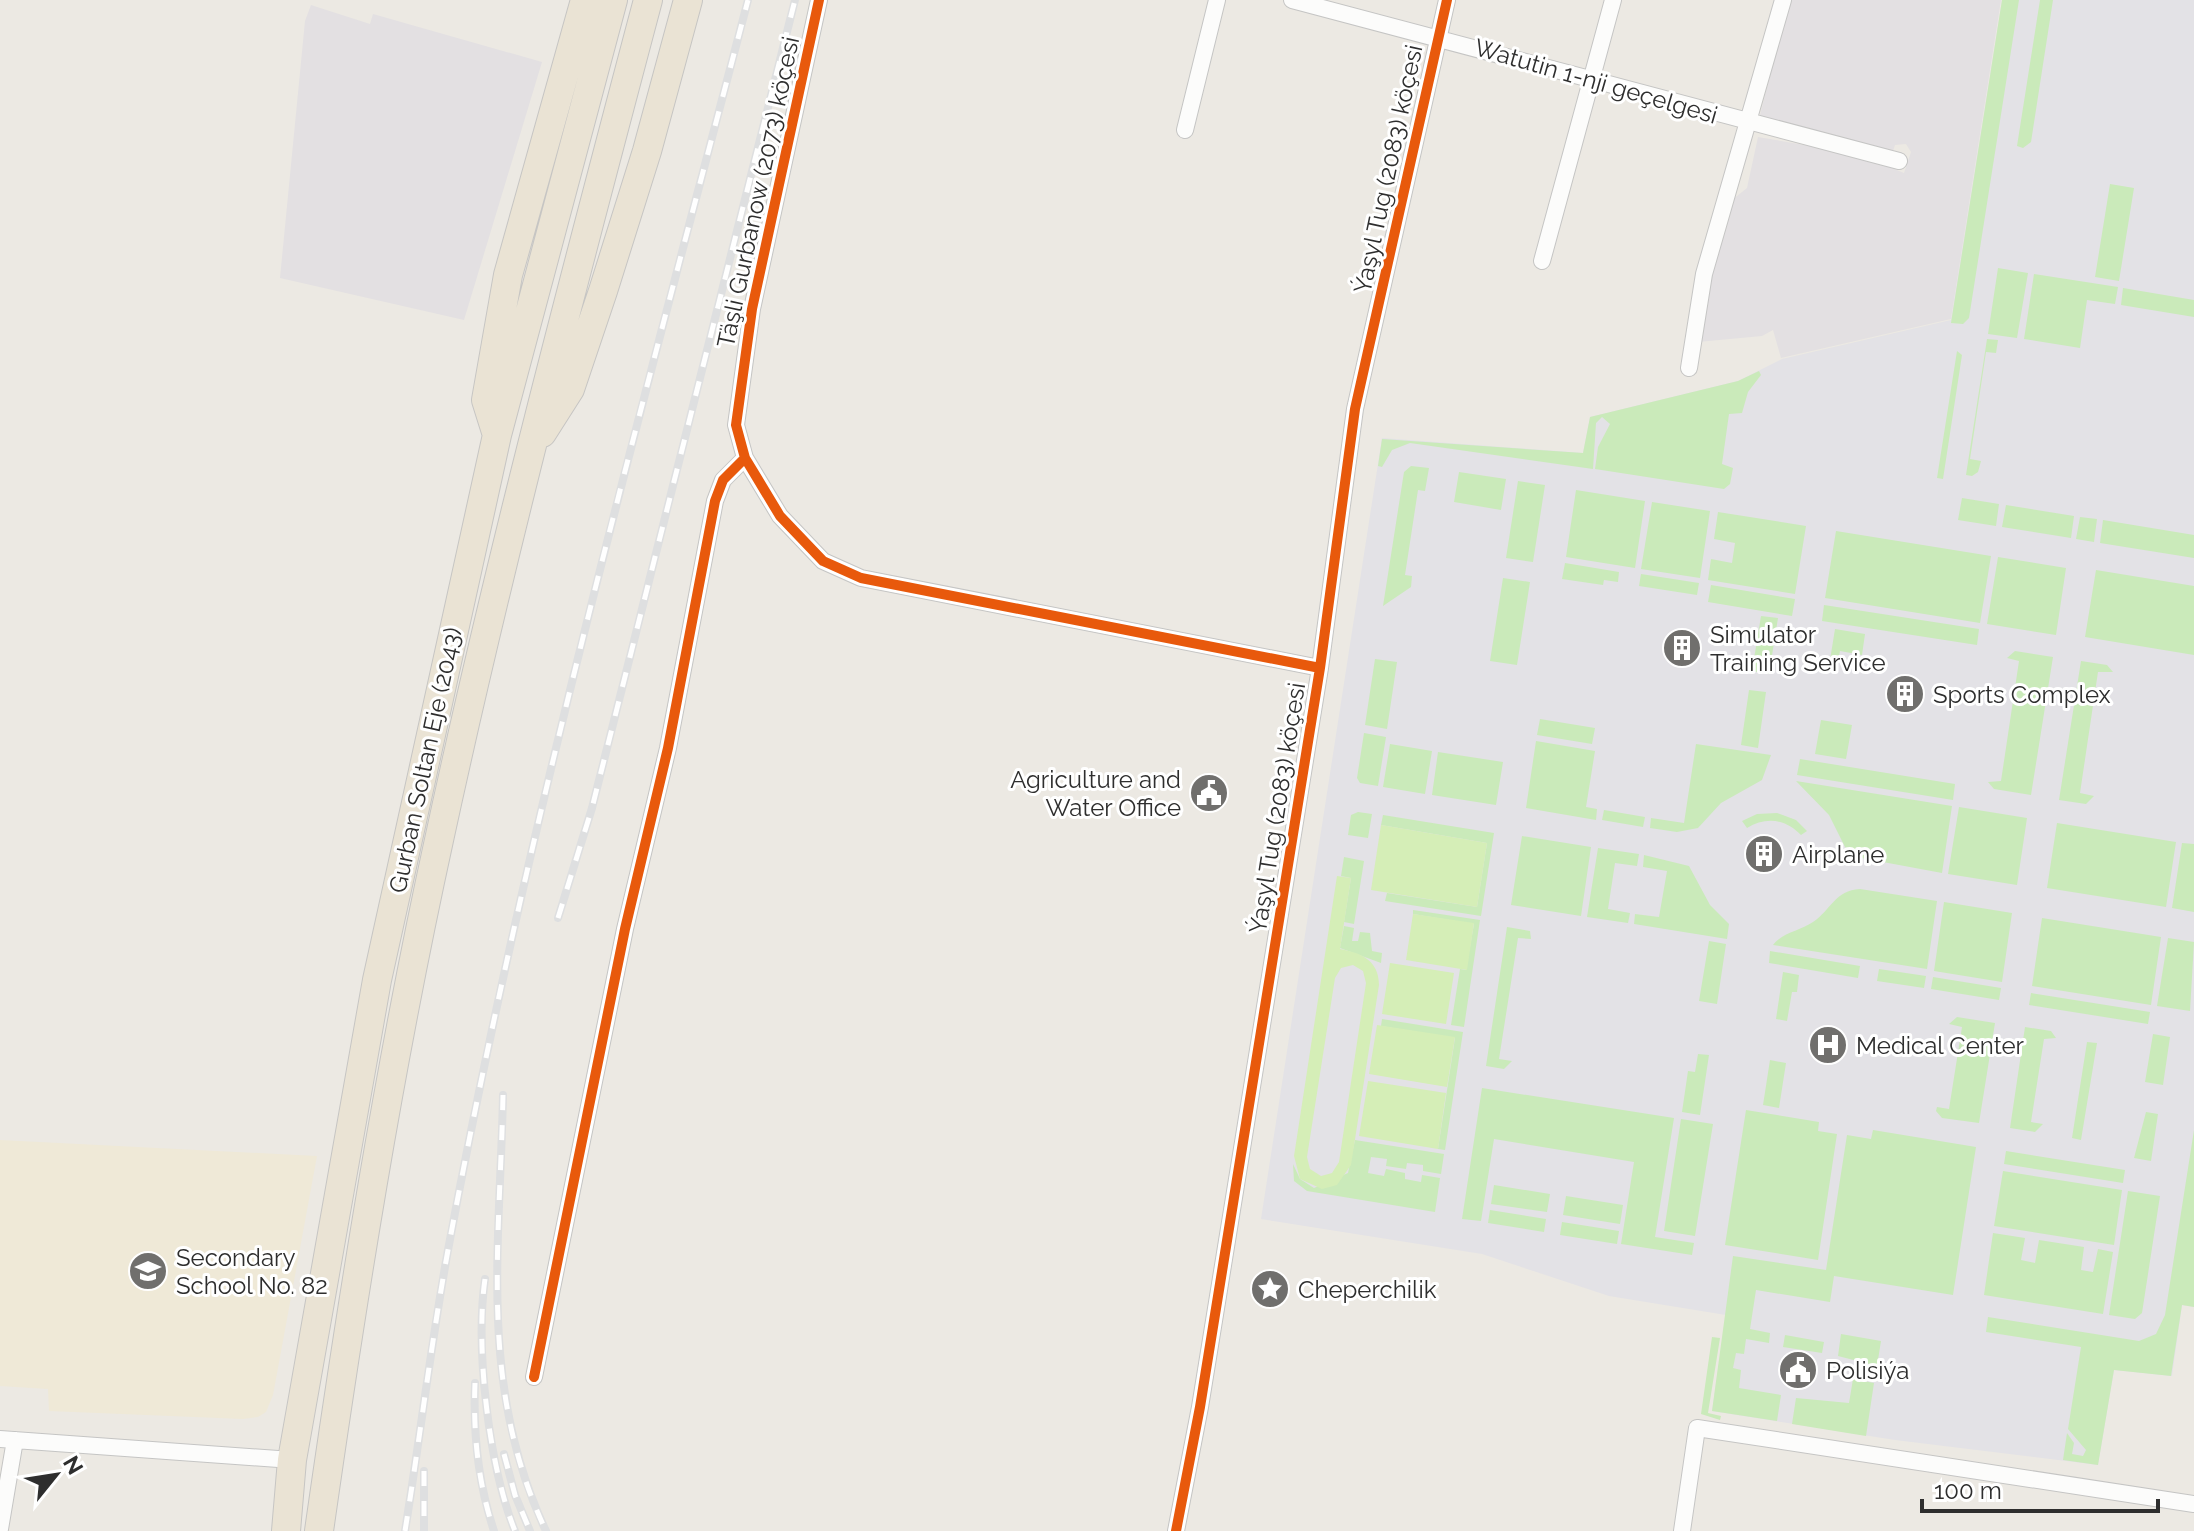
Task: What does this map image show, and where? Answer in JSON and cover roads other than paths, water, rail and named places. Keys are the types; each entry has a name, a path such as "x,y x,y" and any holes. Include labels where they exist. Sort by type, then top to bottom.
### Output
{"highway":[{"path":"497,435 486,400 508,275 585,0"},
{"name":"Gurban Soltan Eje (2043)","path":"286,1531 292,1460 377,980 497,435 613,0"},
{"name":"Gurban Soltan Eje (2043)","path":"319,1531 403,1021 438,841 539,411 648,0"},
{"path":"529,454 570,389 647,151 688,0"}],"street":[{"name":"Täşli Gurbanow (2073) köçesi","path":"819,0 752,309 739,392 736,425 745,458 760,487 800,540 823,561 861,578 1320,668"},
{"path":"1185,130 1217,0"},
{"name":"Watutin 1-nji geçelgesi","path":"1292,0 1591,77 1749,124 1860,148 1899,161"},
{"name":"Ýaşyl Tug (2083) köçesi","path":"1176,1531 1203,1392 1320,668 1355,409 1447,0"},
{"path":"1542,261 1613,0"},
{"path":"1689,368 1704,274 1783,0"},
{"path":"534,1377 625,929 668,748 715,501 723,480 745,458"},
{"path":"1682,1531 1697,1428 2194,1504"},
{"path":"0,1529 7,1439 292,1460"}],"railway":[{"path":"405,1531 448,1250 513,935 587,622 748,0"},
{"path":"558,918 592,808 795,0"},
{"path":"503,1095 497,1262 502,1370 510,1424 525,1477 546,1531"},
{"path":"485,1279 482,1338 486,1407 498,1474 515,1531"},
{"path":"475,1383 478,1458 494,1531"},
{"path":"504,1454 515,1495 530,1531"},
{"path":"424,1471 424,1531"}],"place":[{"name":"Simulator Training Service","path":"1682,648"},
{"name":"Sports Complex","path":"1905,694"},
{"name":"Agriculture and Water Office","path":"1209,793"},
{"name":"Airplane","path":"1764,854"},
{"name":"Medical Center","path":"1828,1045"},
{"name":"Secondary School No. 82","path":"148,1271"},
{"name":"Cheperchilik","path":"1270,1289"},
{"name":"Polisiýa","path":"1798,1370"}]}
